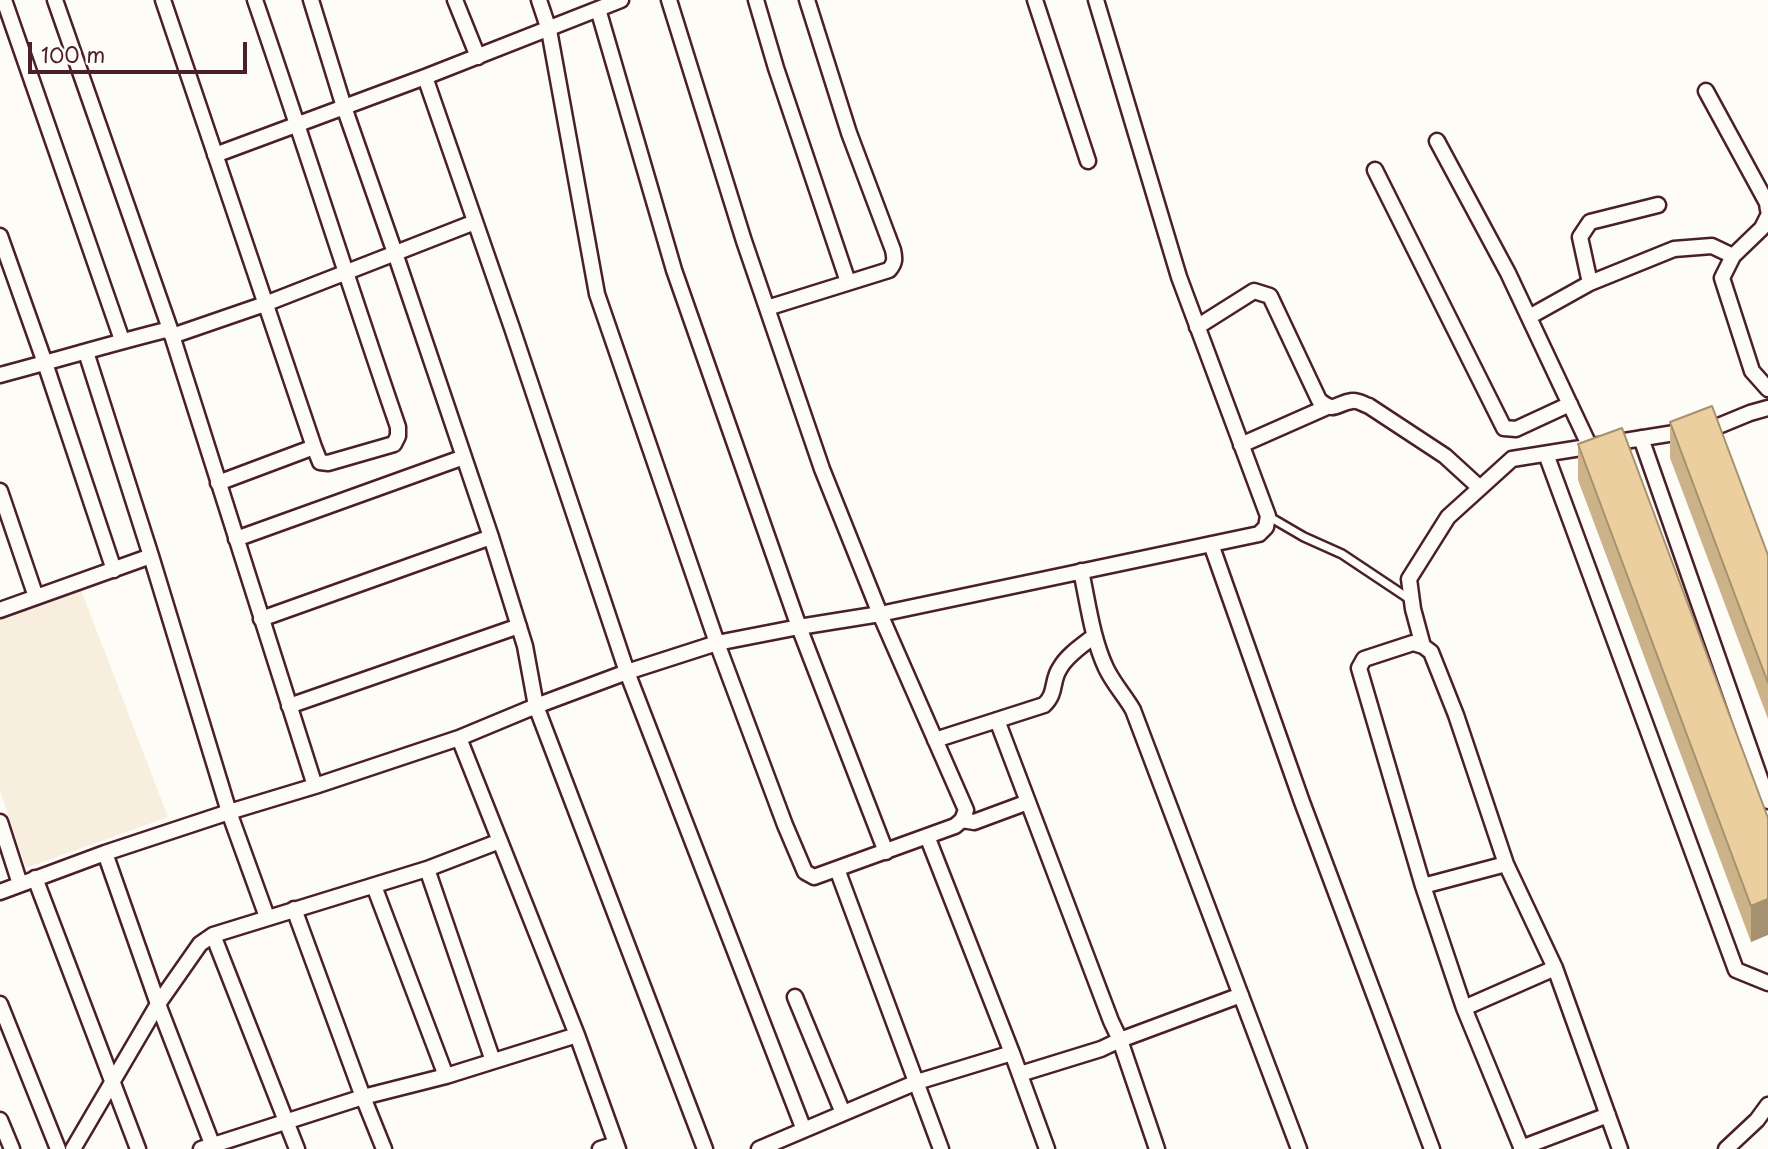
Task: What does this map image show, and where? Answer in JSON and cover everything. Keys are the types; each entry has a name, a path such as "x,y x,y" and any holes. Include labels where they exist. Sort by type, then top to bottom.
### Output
{"street":[{"path":"4,0 122,340"},
{"path":"55,0 171,333 315,786"},
{"path":"163,0 304,422 320,462 328,463 394,444 398,427 256,0"},
{"path":"311,0 344,107 491,537 525,646 536,706 705,1149"},
{"path":"455,0 478,57"},
{"path":"539,0 549,30 597,294 717,643 785,825 806,872 814,877 956,826 966,810 880,614 821,469 744,241 669,0"},
{"path":"215,155 549,30 621,0"},
{"path":"756,0 848,282"},
{"path":"766,308 889,270 895,258 849,133 807,0"},
{"path":"1035,0 1088,160"},
{"path":"0,892 105,853 458,738 626,672 717,643 880,614 1259,534 1266,527 1268,516 1179,277 1096,0"},
{"path":"598,9 674,270 799,627 886,852"},
{"path":"425,77 626,672 804,1130"},
{"path":"1706,92 1767,202 1768,210"},
{"path":"1437,141 1508,274 1590,447"},
{"path":"1375,170 1504,428 1516,429 1570,404"},
{"path":"1590,283 1580,237 1590,222 1658,205"},
{"path":"1768,216 1762,228 1733,256 1721,278 1752,371 1768,389"},
{"path":"0,375 122,340 171,333 265,304 475,222"},
{"path":"0,236 114,570"},
{"path":"1529,317 1590,283 1674,249 1712,246 1733,256"},
{"path":"1197,327 1254,291 1270,296 1319,400 1327,407"},
{"path":"86,352 229,812 267,917"},
{"path":"1241,445 1327,407 1359,401 1445,456 1480,488"},
{"path":"1423,646 1409,579 1448,517 1512,459 1716,427 1768,408"},
{"path":"1716,427 1724,442"},
{"path":"1641,438 1768,801"},
{"path":"218,483 314,447"},
{"path":"1546,454 1737,970 1768,983"},
{"path":"236,540 464,457"},
{"path":"0,491 36,597"},
{"path":"261,619 491,537"},
{"path":"1211,544 1302,802 1432,1149"},
{"path":"0,610 151,556"},
{"path":"1081,571 1094,636 1107,671 1133,710 1299,1149"},
{"path":"289,706 519,626"},
{"path":"935,740 1044,705 1053,691 1060,667 1094,636"},
{"path":"1608,1115 1522,1149 1464,1008 1423,886 1359,668 1364,659 1413,643 1431,652 1456,715 1506,864 1555,968 1608,1115 1620,1149"},
{"path":"997,720 1120,1040 1157,1149"},
{"path":"458,738 577,1035 617,1147 600,1149"},
{"path":"962,820 974,822 1028,802"},
{"path":"0,822 20,884"},
{"path":"927,836 1047,1149"},
{"path":"73,1149 158,1004 200,944 213,934 427,869 500,841"},
{"path":"105,853 209,1148 363,1097 446,1076 577,1035"},
{"path":"1423,886 1506,864"},
{"path":"427,869 493,1061"},
{"path":"837,869 941,1149"},
{"path":"35,878 138,1149"},
{"path":"374,886 446,1076"},
{"path":"294,909 384,1149"},
{"path":"213,934 297,1149"},
{"path":"1464,1008 1555,968"},
{"path":"1020,1074 1101,1049 1241,995"},
{"path":"795,997 843,1113"},
{"path":"0,1004 58,1149"},
{"path":"759,1149 917,1082 1012,1053"},
{"path":"1726,1149 1768,1105"},
{"path":"0,1120 12,1149"}],"lane":[{"path":"1268,516 1304,537 1342,554 1412,601"}],"shaded area":[{"path":"78,582 168,817 26,868 0,791 0,612"}],"building":[{"path":"1712,406 1768,555 1768,683 1670,422"},
{"path":"1622,428 1768,818 1768,899 1751,906 1578,444"}]}
